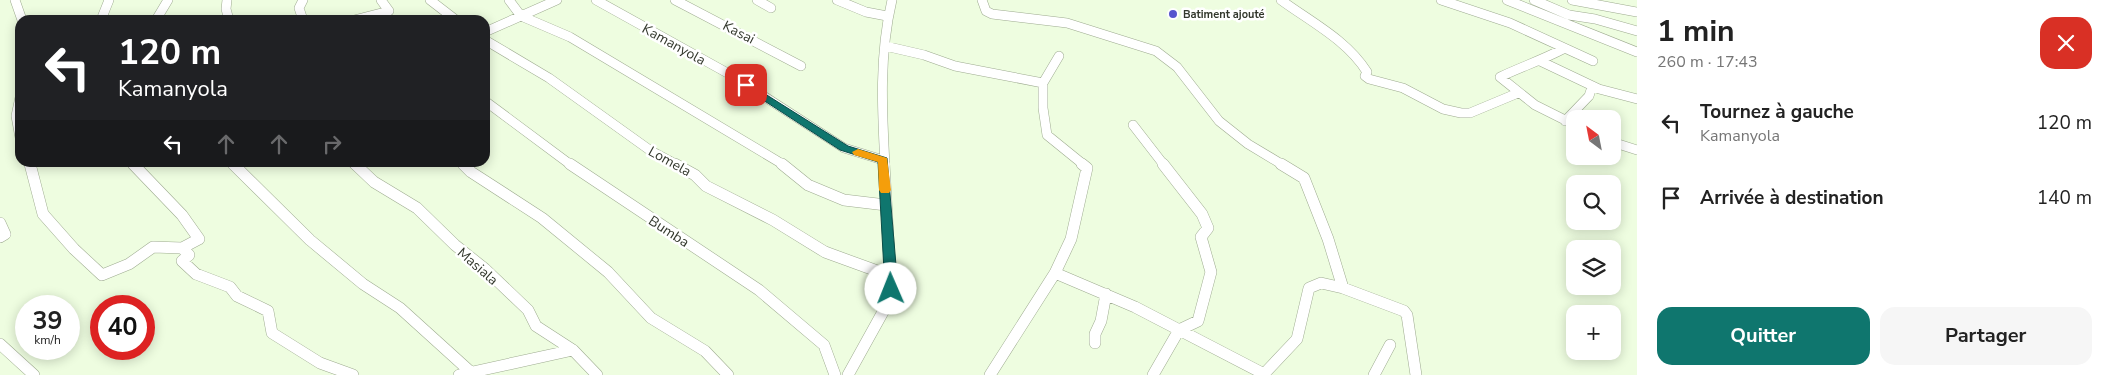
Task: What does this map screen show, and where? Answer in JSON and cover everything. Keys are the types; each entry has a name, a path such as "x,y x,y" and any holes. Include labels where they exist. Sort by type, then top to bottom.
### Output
{"street":[{"path":"15,0 21,15"},
{"path":"103,15 109,0"},
{"path":"159,15 168,0"},
{"path":"228,15 226,0 231,0"},
{"path":"301,15 299,8 303,0"},
{"path":"376,15 389,11 381,0"},
{"path":"430,0 450,15"},
{"path":"509,0 520,16 570,37 651,84 782,164 808,185 844,200 886,205"},
{"path":"490,30 557,0"},
{"name":"Kamanyola","path":"596,0 731,75 844,148 883,160"},
{"name":"Kasai","path":"675,0 802,66"},
{"path":"757,0 772,8"},
{"path":"837,0 866,12 887,16"},
{"path":"848,375 889,301 891,276 880,97 887,16 892,0"},
{"path":"982,0 986,11 992,14 1067,23 1156,51 1177,67 1219,121 1248,144 1304,178 1315,204 1318,220 1328,239 1343,288"},
{"path":"1281,0 1340,42 1361,62 1367,72 1365,76 1369,79 1411,91 1444,109 1464,114 1470,113 1518,93"},
{"path":"1441,0 1510,23 1563,49 1593,61"},
{"path":"1507,0 1637,52"},
{"path":"1534,0 1569,15 1596,18 1637,30"},
{"path":"1572,0 1637,12"},
{"name":"Lomela","path":"490,43 549,78 651,151 695,175 706,186 773,220 825,252 891,276"},
{"path":"885,46 924,55 955,66 1043,83"},
{"path":"1563,49 1540,61 1527,64 1500,77 1535,105 1565,121 1589,96 1592,87"},
{"path":"990,375 1054,272 1073,232 1087,168 1047,135 1043,108 1043,83 1059,56"},
{"path":"1540,61 1592,87 1637,99"},
{"name":"Bumba","path":"490,105 588,177 759,290 824,345 835,375"},
{"path":"1133,125 1202,214 1208,228 1201,237 1211,272 1198,321 1179,330 1153,375"},
{"path":"1621,145 1637,150"},
{"path":"30,167 43,214 74,249 102,275 123,268 150,252 153,247 182,248 200,239 182,215 136,167"},
{"path":"236,167 310,240 363,284 400,308 468,374 573,350"},
{"name":"Masiala","path":"358,167 374,182 416,208 528,310 536,326 573,350 597,375"},
{"path":"466,167 542,218 608,272 651,318 705,351 728,375"},
{"path":"0,223 5,234 0,237"},
{"path":"182,248 189,255 182,261 196,274 230,287 237,296 269,312 272,333 320,363 353,375"},
{"path":"1054,272 1106,294 1264,375 1297,339 1309,288 1321,283 1343,288 1404,311 1407,315 1416,375"},
{"path":"1095,343 1095,334 1102,321 1106,294"},
{"path":"0,344 34,375"},
{"path":"1374,375 1390,345"}],"slow traffic":[{"path":"858,152 883,160 885,190"}],"place":[{"name":"Batiment ajouté","path":"1173,14"}],"route":[{"path":"746,85 844,148 883,160 891,289"}]}
